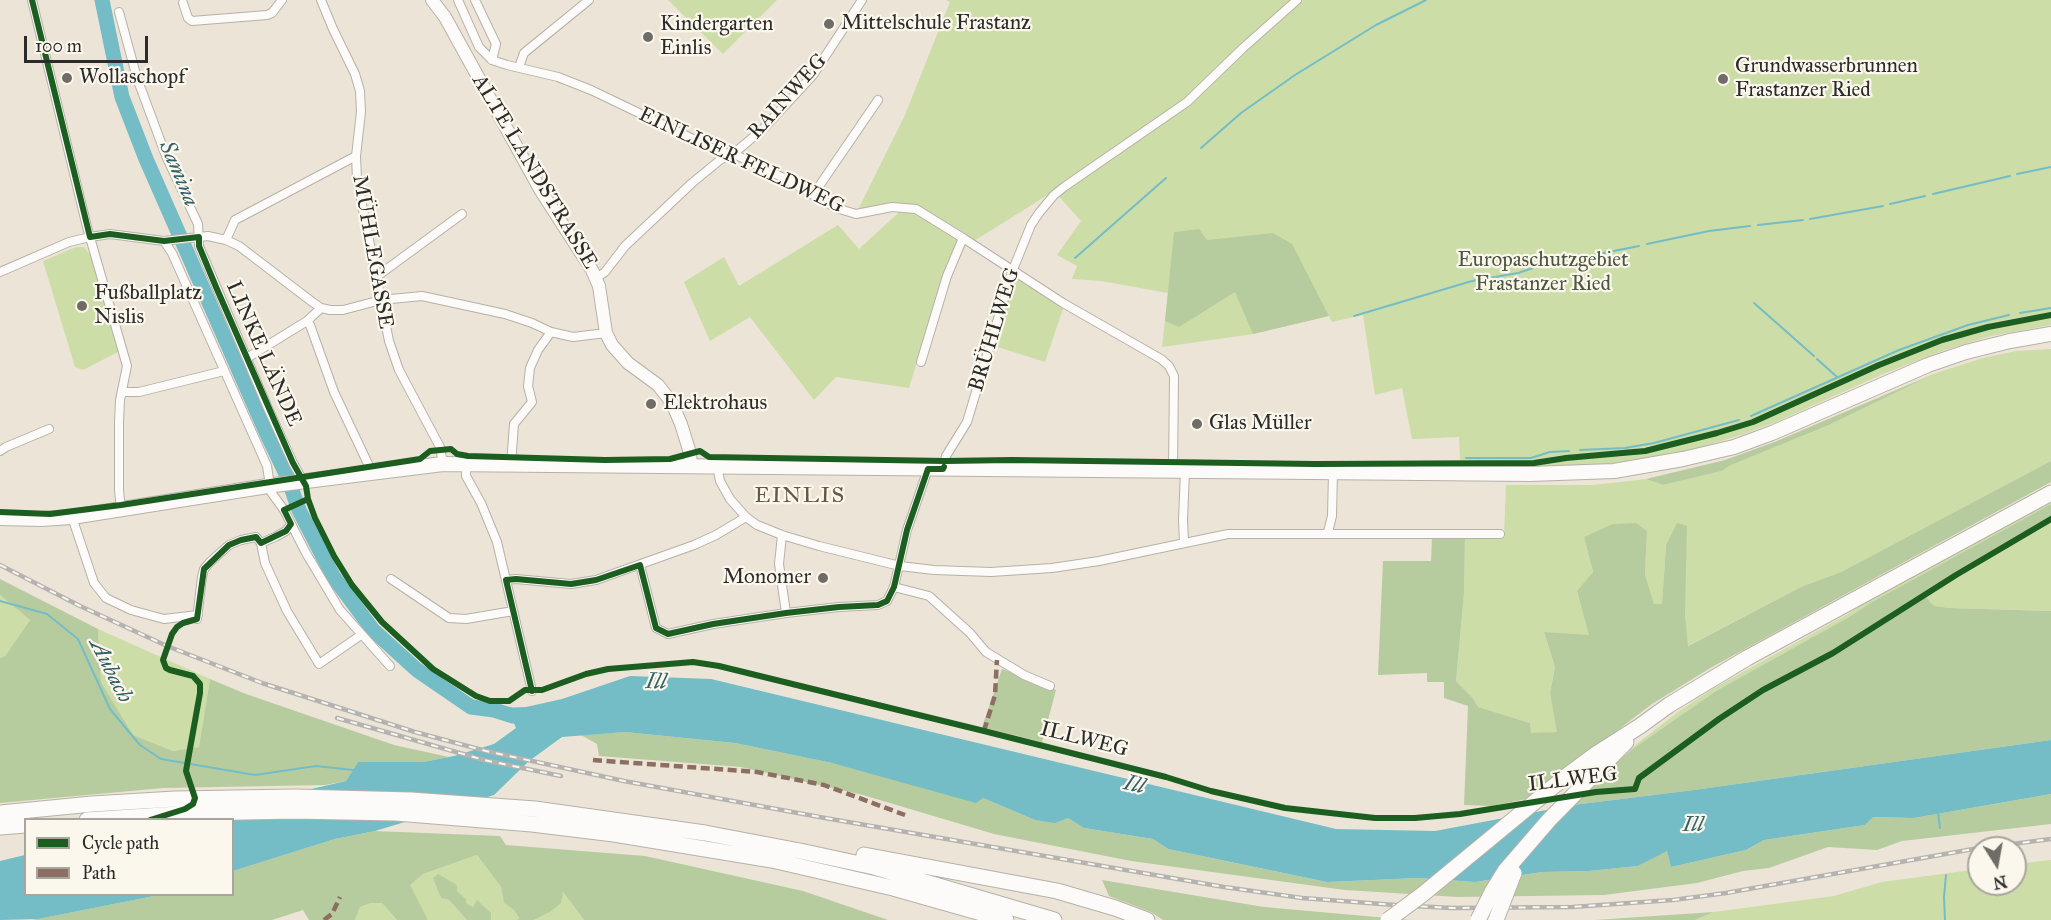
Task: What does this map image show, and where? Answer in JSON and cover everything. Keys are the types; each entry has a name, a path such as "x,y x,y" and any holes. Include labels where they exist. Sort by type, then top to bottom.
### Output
{"highway":[{"path":"1388,920 1565,777 1612,742 1640,726 1669,705 1747,658 2051,493"},
{"path":"1478,920 1505,871 1549,820 1640,726"},
{"path":"0,813 175,799 295,797 411,800 494,806 591,816 705,833 800,851 874,867 1011,914"},
{"path":"106,818 193,813 294,812 396,813 492,820 614,834 772,860 975,911 1054,920"},
{"path":"0,828 24,825"},
{"path":"1496,920 1504,896 1527,847"},
{"path":"800,851 855,853 1023,885 1078,897 1147,920"}],"main road":[{"name":"ALTE LANDSTRASSE","path":"432,0 445,17 541,191 597,278 606,333 618,354 658,385 672,403 690,453 691,466"},
{"path":"0,518 72,517 272,486 443,464 1584,473 1644,467 1734,447 1772,433 1928,365 1966,352 2051,334"}],"street":[{"path":"32,0 90,237 126,366 119,441 121,510"},
{"path":"183,3 188,18 192,21 267,15 273,13 282,0"},
{"name":"MÜHLEGASSE","path":"321,0 358,82 361,112 356,156 357,179 389,341 399,370 440,447 443,464"},
{"path":"458,0 479,47 492,60"},
{"path":"475,0 496,44 492,60"},
{"path":"519,67 524,53 589,0"},
{"name":"RAINWEG","path":"597,278 644,226 692,183 765,128 813,75 862,0"},
{"name":"BRÜHLWEG","path":"944,469 946,456 967,422 1012,272 1031,225 1054,195 1178,109 1297,0"},
{"name":"LINKE LÄNDE","path":"119,12 137,78 166,156 198,224 195,237 302,482"},
{"name":"EINLISER FELDWEG","path":"492,60 563,78 716,150 730,153 780,176 836,208 856,214 891,207 916,209 1012,272 1161,359 1169,366 1174,376 1184,542"},
{"path":"813,195 878,99"},
{"path":"226,240 235,220 356,156"},
{"path":"376,277 462,214"},
{"path":"0,272 69,242 90,237 110,234 167,241 208,236 226,240 238,246 321,308 344,310 381,300 422,297 505,314 551,332 573,337 606,333"},
{"path":"921,362 947,276 963,238"},
{"path":"167,241 267,466 272,486 271,492 340,610 390,666"},
{"name":"LINKE LÄNDE","path":"247,358 307,321 321,308"},
{"path":"307,321 334,392 369,466 370,473"},
{"path":"511,465 514,424 532,402 528,386 530,368 538,350 551,332"},
{"path":"122,392 139,392 224,370"},
{"path":"0,451 49,429"},
{"path":"466,465 466,476 481,503 497,542 532,691"},
{"path":"717,466 721,484 746,517 757,525 782,535 900,566 959,572 1052,568 1099,561 1228,534 1321,534 1328,532 1378,535 1500,534"},
{"path":"640,565 656,628 668,634 713,624 786,613 878,605 887,601 894,587 907,530 928,469"},
{"path":"1328,532 1332,516 1334,472"},
{"path":"72,517 94,583 106,598 131,610 164,619 198,617 204,569 229,545 256,537 261,543 265,563 287,611 319,664 361,635"},
{"path":"506,580 571,584 596,580 694,545 746,517"},
{"path":"261,543 286,531 291,524"},
{"path":"782,535 779,564 786,613"},
{"path":"391,579 449,618 466,619 513,611"},
{"path":"894,587 929,596 970,633 986,652 1024,675 1050,686"}],"green space":[{"path":"668,0 777,0 723,54"},
{"name":"Europaschutzgebiet Frastanzer Ried","path":"946,0 2051,0 2051,312 1995,322 1933,341 1879,362 1770,412 1739,424 1687,439 1625,451 1556,456 1532,461 1460,460 1459,437 1412,439 1402,388 1375,395 1363,315 1332,322 1329,316 1253,334 1162,347 1168,293 1101,281 1072,279 1077,266 1057,255 1081,221 1054,191 974,241 962,234 944,273 909,388 836,377 814,400 750,317 710,341 684,282 724,257 739,286 838,225 859,249 908,204 858,210 905,115 950,2"},
{"path":"1199,229 1207,240 1273,233 1292,244 1329,316 1253,334 1235,292 1179,327 1165,321 1174,232"},
{"name":"Fußballplatz Nislis","path":"76,247 84,247 92,255 120,351 83,370 75,367 43,261"},
{"path":"1009,265 1066,300 1045,362 988,344"},
{"path":"2051,317 2051,325 1991,336 1945,350 1883,374 1776,422 1741,435 1670,455 1603,465 1428,468 1425,464 1538,465 1566,460 1626,456 1668,448 1754,424 1880,367 1942,343 1988,328"},
{"path":"2051,349 2051,461 1841,572 1801,587 1687,646 1685,614 1666,545 1662,604 1654,604 1645,574 1647,531 1584,537 1593,572 1577,592 1590,636 1544,632 1555,667 1550,693 1558,732 1531,734 1530,723 1477,707 1472,697 1456,681 1464,594 1465,538 1504,537 1506,485 1593,485 1646,479 1663,485 1722,471 1729,466 1829,425 1936,373 1983,358 2016,351"},
{"path":"1936,373 1829,425 1729,466 1722,471 1663,485 1646,479 1725,460 1777,441"},
{"path":"2051,461 2051,482 1712,667 1652,704 1527,799 1491,806 1464,805 1468,706 1444,698 1444,682 1427,682 1427,673 1378,675 1383,561 1431,561 1432,538 1465,538 1464,594 1456,681 1472,697 1478,707 1530,723 1531,733 1557,732 1550,693 1555,667 1544,632 1589,635 1577,591 1593,572 1584,537 1613,524 1636,523 1647,531 1645,574 1654,604 1662,604 1666,545 1677,523 1687,526 1685,614 1688,646 1801,587 1841,572"},
{"path":"2051,501 2051,504 1716,691 1630,749 1714,688 1848,614 1870,598"},
{"path":"2051,504 2051,516 1924,593 1935,606 1949,608 2051,611 2051,740 1573,805 1631,750 1716,691"},
{"path":"2051,521 2051,611 1949,608 1935,606 1926,596"},
{"path":"0,579 98,629 101,682 133,735 173,751 199,747 210,679 246,694 394,745 449,757 423,762 358,762 346,781 325,785 163,788 0,803 0,658 5,656 30,620 0,595"},
{"path":"0,595 30,620 5,656 0,658"},
{"path":"98,629 210,679 199,747 173,751 133,735 101,682"},
{"path":"1002,669 1056,690 1042,742 982,727"},
{"path":"625,732 735,743 832,763 983,798 1035,820 1068,818 1084,828 1153,839 1168,849 1327,882 1419,878 1475,882 1542,872 1589,871 1638,866 1667,850 1671,867 1746,850 1764,840 1865,825 1872,817 1914,818 2051,794 2051,824 1902,841 1877,850 1828,847 1769,868 1743,871 1697,883 1604,895 1458,897 1345,890 1131,861 994,834 863,795 741,767 599,756 597,744 581,735"},
{"path":"375,831 500,836 506,845 645,856 803,891 888,920 584,920 563,892 561,903 550,912 534,920 517,920 519,918 514,910 504,903 501,887 477,855 423,874 410,885 428,920 397,920 382,903 371,903 360,907 355,920 309,920 303,910 272,920 32,920 154,896 234,896 234,871 335,839"},
{"path":"477,855 501,887 504,903 514,910 519,918 517,920 491,920 490,913 477,901 473,907 466,903 466,899 457,891 457,885 448,881 439,891 441,898 449,900 467,920 428,920 409,885 423,874"},
{"path":"2051,860 2051,920 1695,920 1714,912 1834,896 1882,882 1967,871 1967,896 2027,896 2027,863"},
{"path":"438,874 457,885 457,891 466,899 466,903 473,907 477,900 491,913 491,920 467,920 449,900 441,898 433,878"},
{"path":"1102,880 1264,907 1410,920 1163,920 1151,912 1109,896"},
{"path":"562,891 584,920 534,920 550,912"},
{"path":"371,903 382,903 397,920 355,920 360,907"},
{"path":"1714,912 1695,920 1595,920"}],"water":[{"name":"Ill","path":"630,676 711,679 1336,829 1435,831 1573,805 2051,740 2051,794 1914,818 1873,817 1865,825 1764,840 1746,850 1671,867 1667,851 1638,866 1589,871 1542,872 1475,882 1419,878 1327,882 1168,849 1153,839 1084,828 1068,818 1055,823 1035,820 983,798 976,803 832,763 735,743 625,732 562,737 529,761 494,795 375,831 335,839 234,871 234,818 187,818 346,781 358,762 423,762 454,756 494,744 516,728 513,721 497,716 494,710 497,708 526,707 562,699"},
{"path":"24,855 24,896 154,896 38,919 0,920 0,861"}],"waterway":[{"name":"Samina","path":"102,0 122,97 146,159 287,476 299,510 333,576 373,630 417,670 471,707 494,710 513,716"},
{"path":"1201,148 1241,113 1295,75 1376,25 1426,0"},
{"path":"2017,174 2051,167"},
{"path":"1933,194 2010,176"},
{"path":"1075,258 1166,178"},
{"path":"1890,204 1925,196"},
{"path":"1810,219 1883,206"},
{"path":"1758,225 1803,220"},
{"path":"1647,244 1709,231 1750,226"},
{"path":"1578,258 1639,246"},
{"path":"1541,266 1571,259"},
{"path":"1354,316 1472,281 1533,268"},
{"path":"1754,303 1814,356"},
{"path":"2020,313 2051,308"},
{"path":"1751,416 1899,350 1968,325 2009,315"},
{"path":"1817,359 1837,377"},
{"path":"1580,450 1625,448 1654,443 1739,420"},
{"path":"1466,458 1531,458 1550,452 1569,451"},
{"name":"Aubach","path":"0,601 47,614 78,639 110,709 140,745 161,759 255,775 316,766 353,770"},
{"path":"1938,813 1940,828"},
{"path":"1945,920 1946,875"}],"railway":[{"path":"0,565 80,606 167,646 262,683 415,732 486,751 624,781 1224,887 1302,898 1395,905 1451,908 1572,907 1673,900 1726,893 1967,850"},
{"path":"337,718 484,760 561,776"},
{"path":"2027,842 2051,839"}],"marked path":[{"path":"984,731 995,695 997,660"},
{"path":"593,760 757,772 824,785 905,815"},
{"path":"324,920 332,914 340,897"}],"cycle path":[{"name":"ILLWEG","path":"32,0 90,237 110,234 164,241 199,237 199,246 216,287 293,463 306,486 315,518 352,585 382,622 433,669 476,696 490,701 509,701 525,690 542,690 586,674 608,669 693,662 719,666 984,731 1166,777 1211,791 1285,808 1375,818 1415,818 1460,814 1596,792 1635,789 1639,778 1719,719 1763,690 1833,653 1956,575 2051,519"},
{"path":"0,512 50,514 121,505 420,459 430,451 451,449 457,454 468,456 605,460 670,459 700,451 709,457 945,461 1534,463 1645,451 1717,433 1753,422 1879,365 1942,340 1988,327 2051,315"},
{"path":"532,691 506,580 571,584 596,580 640,565 656,628 668,634 713,624 786,613 878,605 887,601 894,587 907,530 928,469 943,469 944,467"},
{"path":"156,818 185,809 193,804 195,798 186,771 200,684 193,676 166,668 163,660 172,634 183,623 197,619 204,569 229,545 256,537 261,543 286,531 291,524 284,510 308,499"}],"place":[{"name":"Mittelschule Frastanz","path":"829,24"},
{"name":"Kindergarten Einlis","path":"648,37"},
{"name":"Wollaschopf","path":"67,78"},
{"name":"Grundwasserbrunnen Frastanzer Ried","path":"1723,79"},
{"name":"Fußballplatz Nislis","path":"82,306"},
{"name":"Elektrohaus","path":"651,404"},
{"name":"Glas Müller","path":"1197,424"},
{"name":"Monomer","path":"823,578"}],"district":[{"name":"EINLIS","path":"800,497"}]}
